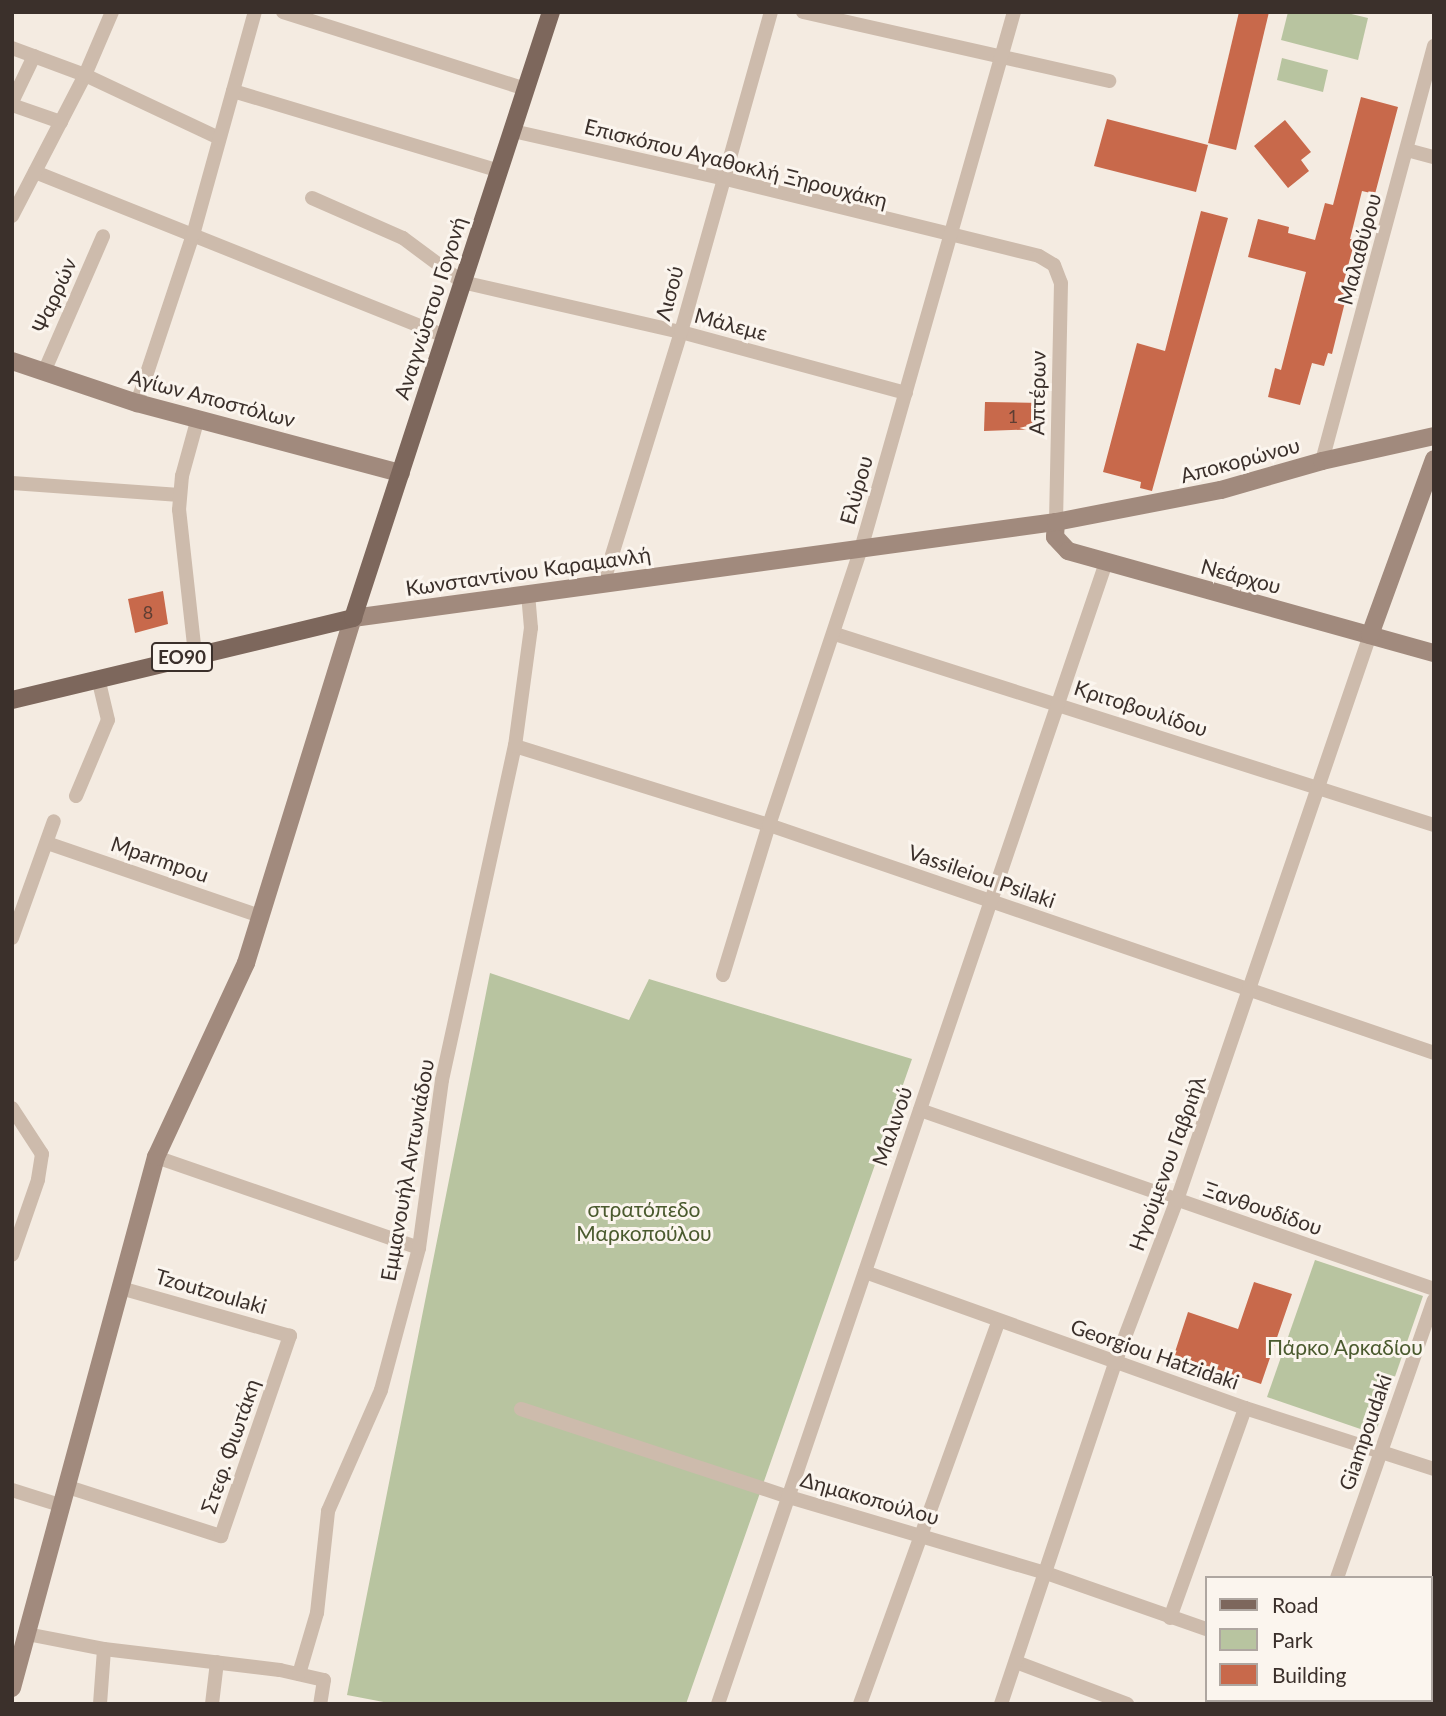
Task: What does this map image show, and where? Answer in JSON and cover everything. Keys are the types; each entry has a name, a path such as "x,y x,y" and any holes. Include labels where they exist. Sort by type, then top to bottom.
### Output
{"main road":[{"name":"Αναγνώστου Γογονή","path":"353,618 551,12"},
{"name":"Κωνσταντίνου Καραμανλή","path":"12,700 353,618"}],"street":[{"path":"12,216 85,75 112,12"},
{"path":"137,403 192,235 255,12"},
{"path":"283,12 526,89"},
{"name":"Λισού","path":"603,584 681,331 771,12"},
{"path":"803,12 1109,81"},
{"name":"Ελύρου","path":"723,975 769,825 835,634 861,549 1014,12"},
{"name":"Μαλαθύρου","path":"1322,461 1434,46"},
{"path":"12,48 85,75 219,138"},
{"path":"34,56 12,103 61,122"},
{"path":"233,91 499,172"},
{"name":"Επισκόπου Αγαθοκλή Ξηρουχάκη","path":"513,131 722,178 1039,256 1054,265"},
{"path":"1407,150 1434,157"},
{"path":"35,172 445,336"},
{"path":"312,198 404,237 462,282"},
{"name":"Ψαρρών","path":"44,372 103,236"},
{"name":"Απτέρων","path":"1054,265 1061,283 1056,522"},
{"name":"Μάλεμε","path":"462,282 681,331 906,393"},
{"name":"Αγίων Αποστόλων","path":"12,361 137,403 401,473"},
{"path":"195,654 180,495 198,418"},
{"name":"Αποκορώνου","path":"1056,522 1221,490 1322,461 1434,436"},
{"path":"1370,635 1433,463"},
{"path":"12,483 180,495"},
{"name":"Κωνσταντίνου Καραμανλή","path":"353,618 1056,522"},
{"name":"Νεάρχου","path":"1056,522 1055,537 1068,551 1434,653"},
{"name":"Μαλινού","path":"719,1704 1106,562"},
{"name":"Εμμανουήλ Αντωνιάδου","path":"299,1674 317,1613 328,1511 382,1390 419,1248 442,1080 515,746 531,628 528,594"},
{"path":"12,1688 156,1157 246,963 353,618"},
{"name":"Κριτοβουλίδου","path":"835,634 1434,825"},
{"name":"Ηγούμενου Γαβριήλ","path":"1001,1704 1115,1363 1177,1200 1370,635"},
{"path":"76,796 108,720 98,678"},
{"name":"Vassileiou Psilaki","path":"515,746 769,825 1434,1053"},
{"path":"12,938 54,821"},
{"name":"Mparmpou","path":"47,843 260,916"},
{"path":"12,1108 43,1154 38,1180 12,1255"},
{"name":"Ξανθουδίδου","path":"920,1110 1434,1289"},
{"path":"156,1157 419,1248"},
{"name":"Georgiou Hatzidaki","path":"865,1272 1115,1363 1434,1469"},
{"name":"Tzoutzoulaki","path":"120,1288 290,1336"},
{"name":"Giampoudaki","path":"1338,1576 1434,1300"},
{"path":"860,1704 998,1322"},
{"name":"Στεφ. Φιωτάκη","path":"68,1487 221,1536 290,1336"},
{"path":"1170,1618 1245,1408"},
{"name":"Δημακοπούλου","path":"521,1409 789,1497 1046,1573 1204,1628"},
{"path":"12,1490 63,1506"},
{"path":"27,1634 104,1649 299,1674 324,1680 320,1704"},
{"path":"100,1704 104,1649"},
{"path":"212,1704 217,1662"},
{"path":"1016,1662 1127,1704"}],"green space":[{"path":"1288,12 1343,12 1368,18 1358,60 1281,40"},
{"path":"1282,58 1328,70 1323,92 1277,80"},
{"name":"στρατόπεδο Μαρκοπούλου","path":"490,973 629,1020 649,979 912,1059 686,1704 394,1704 347,1695"},
{"name":"Πάρκο Αρκαδίου","path":"1315,1260 1423,1296 1375,1434 1267,1397"}],"building":[{"path":"1239,12 1269,12 1236,150 1208,143"},
{"path":"1361,97 1398,107 1375,194 1362,191 1350,239 1355,240 1341,292 1347,294 1332,354 1328,353 1324,366 1312,363 1300,405 1268,397 1275,368 1281,370 1306,272 1248,257 1258,219 1289,227 1288,233 1315,240 1325,203 1333,205"},
{"path":"1107,119 1208,145 1196,192 1094,166"},
{"path":"1285,120 1311,152 1301,160 1309,171 1288,188 1254,146"},
{"path":"1201,211 1228,218 1152,491 1140,488 1141,482 1103,472 1137,343 1165,351"},
{"path":"985,402 1042,403 1041,429 984,431"},
{"path":"163,591 168,624 135,633 128,599"},
{"path":"1254,1282 1292,1294 1261,1384 1174,1355 1188,1312 1238,1329"}]}
